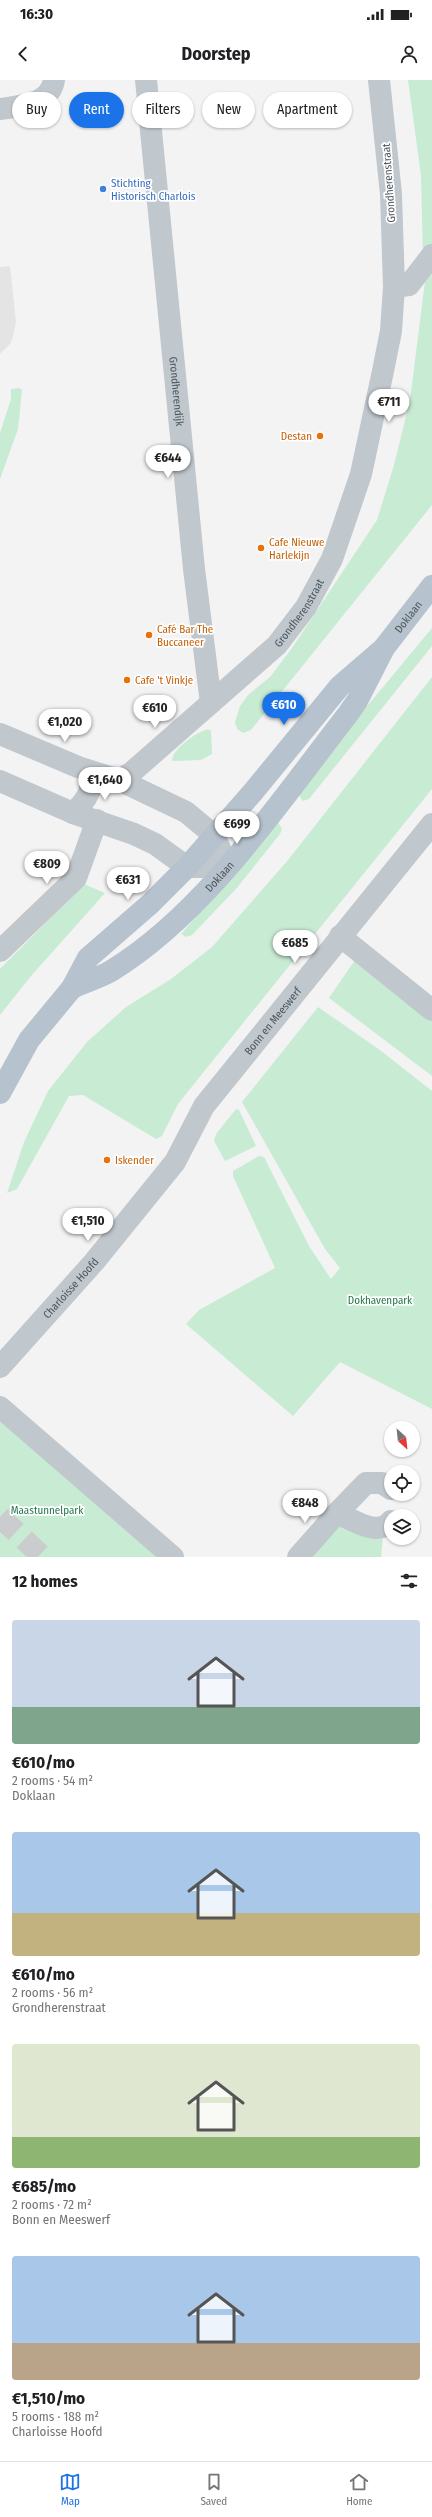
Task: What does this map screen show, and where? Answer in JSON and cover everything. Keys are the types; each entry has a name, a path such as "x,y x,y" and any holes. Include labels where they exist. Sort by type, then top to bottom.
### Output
{"main road":[{"name":"Doklaan","path":"72,988 110,972 144,947 169,927 227,867 357,701 384,648 432,586"},
{"name":"Doklaan","path":"0,1093 29,1040 72,988 88,958 150,904 187,867 215,836 340,686 384,648"}],"street":[{"path":"0,109 27,105 45,97 53,86 54,80"},
{"name":"Grondherendijk","path":"146,80 193,561 210,703"},
{"name":"Grondherenstraat","path":"119,780 132,772 277,645 306,607 332,559 360,474 391,331 394,287 391,194 379,80"},
{"path":"394,287 409,285 432,255"},
{"path":"0,734 91,772 119,780 186,812 215,836 227,867 187,867 155,844 97,820 73,813 0,781"},
{"path":"73,813 90,792 92,784 91,772"},
{"path":"0,951 76,878 97,820"},
{"name":"Bonn en Meeswerf","path":"192,1127 204,1106 432,824"},
{"path":"340,936 432,1010"},
{"name":"Charloisse Hoofd","path":"0,1367 94,1262 175,1162 192,1127"},
{"path":"0,1408 173,1557"},
{"path":"298,1557 366,1483 384,1484"},
{"path":"337,1513 373,1529 384,1526"}],"shaded area":[{"path":"10,266 16,322 11,343 0,354 0,267"}],"green space":[{"path":"408,80 432,80 432,246 423,257 421,176"},
{"path":"432,272 432,505 251,730 243,733 237,729 235,722 240,706 248,695 270,677 292,648 377,520 394,465 410,400 425,281"},
{"path":"19,388 22,390 18,429 0,479 0,433 11,399 11,389"},
{"path":"432,628 432,646 309,799 303,801 298,794 300,787"},
{"path":"432,677 432,789 178,1104 162,1136 156,1139 83,1095 69,1096 17,1189 7,1193 24,1142 48,1091 87,1042 126,1007 171,979 212,947 288,860"},
{"path":"208,729 211,731 212,754 201,760 172,760 173,755 186,741 198,733"},
{"path":"278,822 282,829 280,834 236,889 192,935 186,937 181,934"},
{"path":"84,884 105,893 31,976 0,1015 0,969"},
{"path":"355,960 432,1018 432,1076 329,998"},
{"name":"Dokhavenpark","path":"318,1007 380,1050 432,1091 432,1409 340,1362 293,1416 186,1324 199,1310 275,1268 233,1176 233,1171 259,1156 264,1157 309,1246 331,1279 340,1268 325,1249 242,1102"},
{"path":"236,1109 239,1110 256,1146 225,1161 214,1141 216,1134"},
{"name":"Maastunnelpark","path":"0,1407 173,1557 0,1557"},
{"path":"340,1524 383,1536 381,1557 305,1557"}],"tunnel":[{"path":"0,1517 43,1557"}],"place":[{"name":"Stichting Historisch Charlois","path":"103,189"},
{"name":"Destan","path":"320,436"},
{"name":"Cafe Nieuwe Harlekijn","path":"261,548"},
{"name":"Café Bar The Buccaneer","path":"149,635"},
{"name":"Cafe 't Vinkje","path":"127,680"},
{"name":"Iskender","path":"107,1160"}]}
